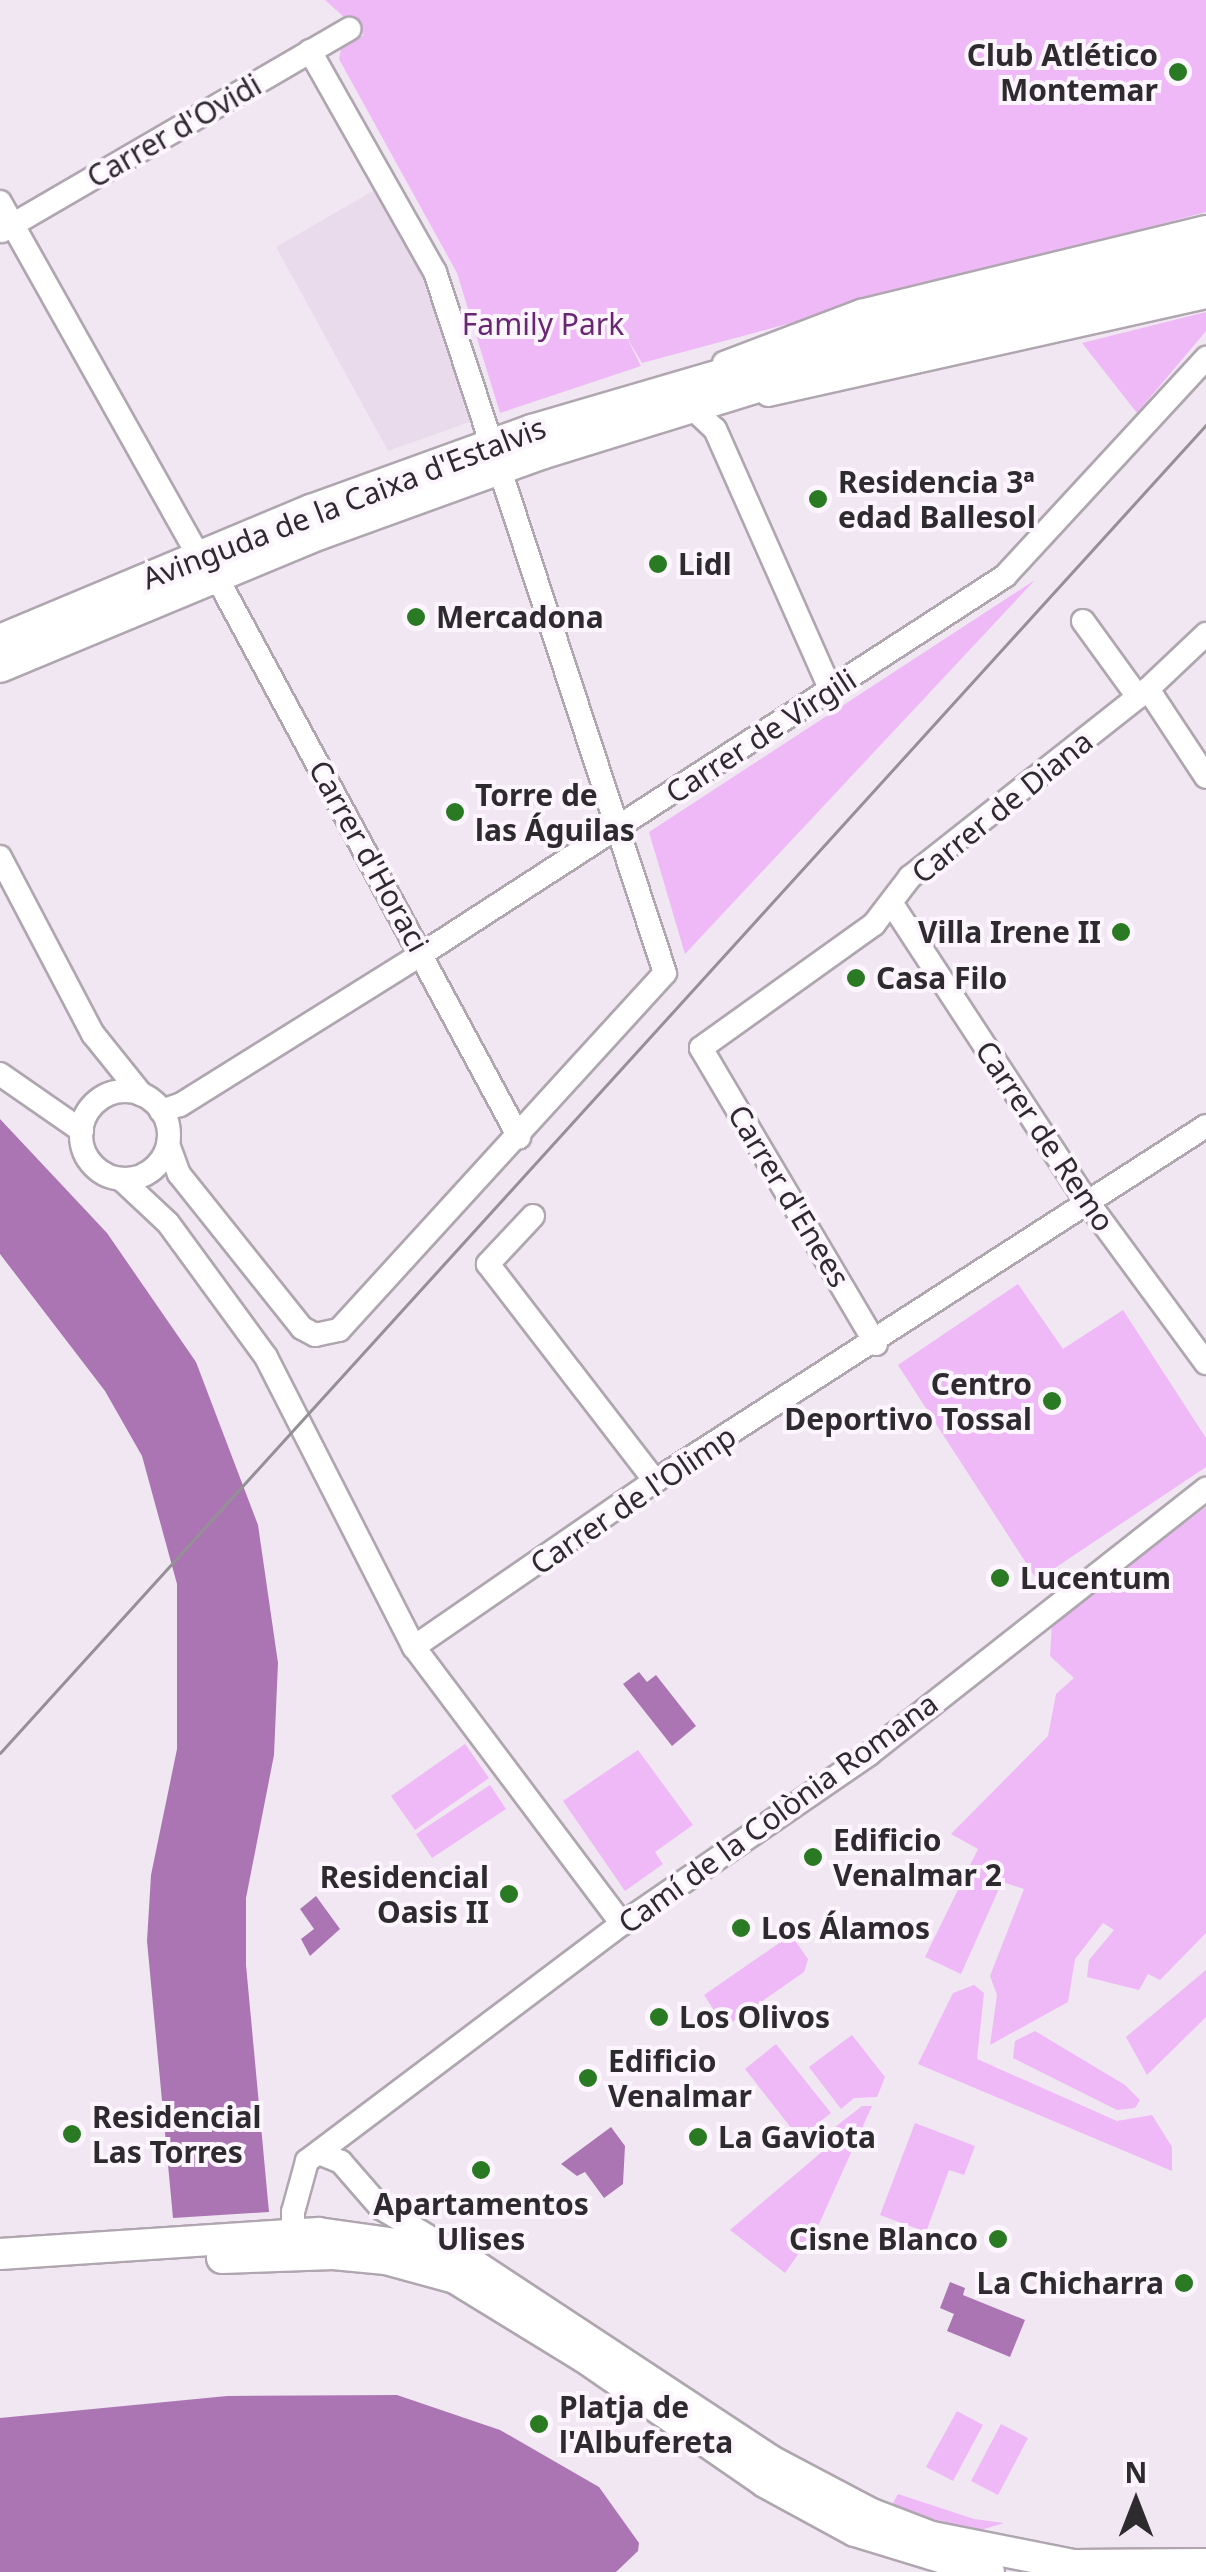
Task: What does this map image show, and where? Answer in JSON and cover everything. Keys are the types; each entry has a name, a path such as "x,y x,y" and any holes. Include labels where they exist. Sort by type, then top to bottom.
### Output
{"main road":[{"name":"Avinguda de la Caixa d'Estalvis","path":"0,640 496,456 940,311 1206,252"},
{"name":"Avinguda de la Caixa d'Estalvis","path":"691,393 1206,275"},
{"name":"Avinguda de la Caixa d'Estalvis","path":"0,667 207,566"},
{"path":"0,2275 171,2252 400,2239 454,2252 769,2460 868,2513 932,2537 1074,2565 1206,2564"},
{"path":"289,2243 386,2258 454,2278 584,2357 764,2482 855,2531 989,2572"},
{"path":"0,2254 171,2252"}],"street":[{"name":"Carrer d'Ovidi","path":"6,229 349,29"},
{"path":"0,857 93,1034 142,1095 161,1111 179,1174 314,1335 339,1330 665,973 435,272 310,51"},
{"name":"Carrer d'Horaci","path":"0,202 6,229 207,566 519,1137"},
{"name":"Avinguda de la Caixa d'Estalvis","path":"691,393 760,345 861,311 1206,228"},
{"name":"Avinguda de la Caixa d'Estalvis","path":"691,393 811,389 1206,297"},
{"name":"Carrer de Virgili","path":"161,1111 422,954 1005,576 1206,358"},
{"path":"691,393 715,429 831,691"},
{"path":"1083,621 1206,777"},
{"name":"Carrer de Diana","path":"701,1048 831,959 892,904 910,877 1143,693 1206,634"},
{"name":"Carrer de Remo","path":"892,904 1087,1201 1206,1362"},
{"name":"Carrer d'Enees","path":"701,1048 876,1344"},
{"path":"0,1074 82,1132 89,1161 121,1179 168,1223 266,1357 414,1646 622,1924"},
{"path":"82,1132 100,1100 142,1095"},
{"name":"Carrer de l'Olimp","path":"414,1646 655,1481 876,1344 1087,1201 1206,1126"},
{"path":"168,1144 155,1168 168,1223"},
{"path":"121,1179 155,1168"},
{"path":"532,1216 488,1264 655,1481"},
{"name":"Camí de la Colònia Romana","path":"319,2153 622,1924 869,1754 1206,1489"},
{"path":"341,2162 349,2134"},
{"path":"289,2243 300,2174 319,2153 341,2162 381,2208 454,2252"}],"shaded area":[{"path":"378,188 413,247 470,422 388,451 276,247"},
{"path":"0,1119 107,1233 196,1362 258,1525 278,1663 274,1755 246,1898 246,1965 269,2212 173,2218 147,1941 151,1875 177,1749 177,1584 142,1456 105,1391 0,1254"},
{"path":"639,1672 647,1682 656,1675 696,1726 672,1746 623,1684"},
{"path":"316,1896 340,1929 310,1956 301,1939 314,1929 300,1909"},
{"path":"611,2127 625,2146 623,2184 604,2198 585,2172 577,2176 561,2164"},
{"path":"950,2282 965,2288 963,2295 1025,2320 1010,2357 947,2331 954,2314 940,2308"},
{"path":"397,2395 500,2430 599,2487 639,2543 638,2551 616,2572 0,2572 0,2418 227,2396"}],"green space":[{"name":"Family Park","path":"325,0 1206,0 1206,212 642,363 626,336 641,366 500,413 457,273 339,59 341,49 364,35"},
{"path":"1206,312 1206,331 1137,413 1082,343"},
{"path":"1035,580 685,954 649,832"},
{"name":"Centro Deportivo Tossal","path":"1018,1284 1063,1349 1123,1310 1206,1438 1206,1467 1037,1580 898,1365"},
{"path":"1206,1507 1206,1933 1160,1980 1148,1974 1139,1990 1087,1977 1089,1960 1114,1930 1103,1923 1075,1959 1068,2002 990,2045 997,1995 990,1976 1024,1889 1002,1882 961,1974 925,1957 978,1849 951,1834 1048,1736 1056,1694 1074,1678 1050,1656 1052,1624"},
{"path":"465,1744 489,1778 415,1830 391,1796"},
{"path":"638,1750 693,1825 655,1852 663,1864 625,1891 563,1801"},
{"path":"490,1785 506,1809 432,1858 416,1834"},
{"path":"791,1935 808,1959 804,1972 725,2027 704,1995"},
{"path":"1206,1970 1206,2017 1147,2075 1126,2037"},
{"path":"974,1985 984,1993 977,2059 1117,2121 1152,2115 1172,2147 1172,2171 918,2064 953,1993"},
{"path":"1035,2031 1125,2085 1140,2100 1135,2108 1117,2110 1013,2058 1015,2041"},
{"path":"852,2035 885,2077 877,2097 854,2098 841,2109 809,2067"},
{"path":"776,2044 831,2113 799,2138 745,2069"},
{"path":"862,2106 872,2106 819,2224 785,2273 730,2230 837,2139 830,2131"},
{"path":"915,2123 975,2146 964,2175 949,2170 926,2232 880,2215"},
{"path":"957,2411 983,2425 953,2481 926,2467"},
{"path":"1001,2424 1028,2438 998,2495 971,2481"},
{"path":"898,2494 974,2519 1004,2523 978,2531 922,2516 892,2505"}],"tram line":[{"path":"0,1753 1206,425"}],"place":[{"name":"Club Atlético Montemar","path":"1178,72"},
{"name":"Residencia 3ª edad Ballesol","path":"818,499"},
{"name":"Lidl","path":"658,564"},
{"name":"Mercadona","path":"416,617"},
{"name":"Torre de las Águilas","path":"455,812"},
{"name":"Villa Irene II","path":"1121,932"},
{"name":"Casa Filo","path":"856,978"},
{"name":"Centro Deportivo Tossal","path":"1052,1401"},
{"name":"Lucentum","path":"1000,1578"},
{"name":"Edificio Venalmar 2","path":"813,1857"},
{"name":"Residencial Oasis II","path":"509,1894"},
{"name":"Los Álamos","path":"741,1928"},
{"name":"Los Olivos","path":"659,2017"},
{"name":"Edificio Venalmar","path":"588,2078"},
{"name":"Residencial Las Torres","path":"72,2134"},
{"name":"La Gaviota","path":"698,2137"},
{"name":"Apartamentos Ulises","path":"481,2170"},
{"name":"Cisne Blanco","path":"998,2239"},
{"name":"La Chicharra","path":"1184,2283"},
{"name":"Platja de l'Albufereta","path":"539,2424"}]}
